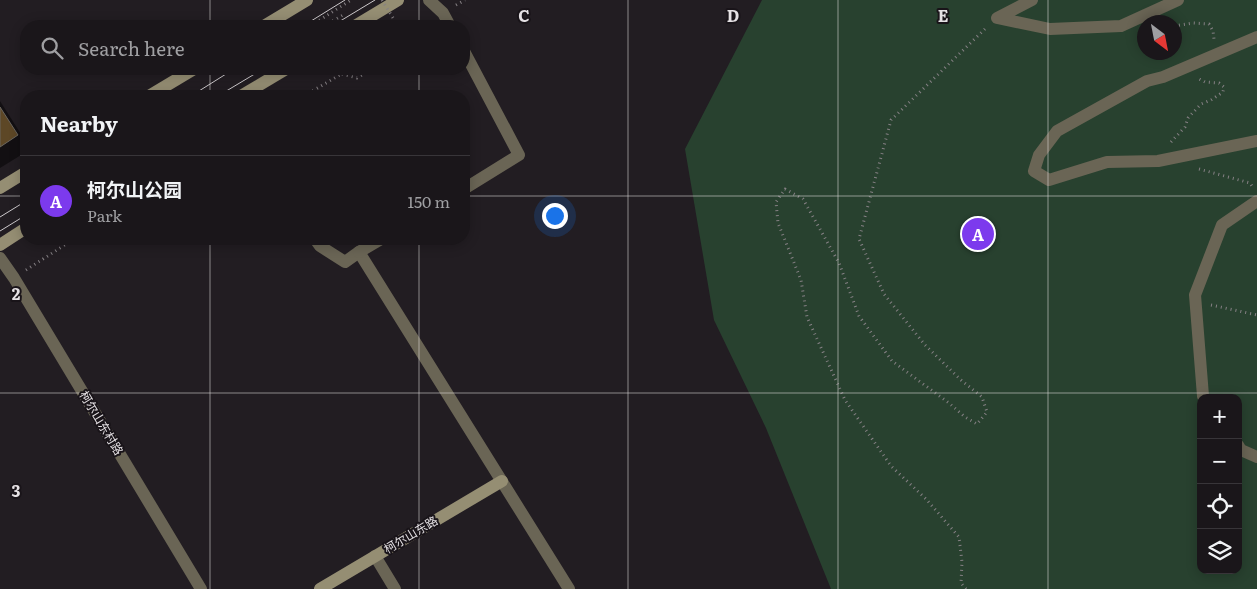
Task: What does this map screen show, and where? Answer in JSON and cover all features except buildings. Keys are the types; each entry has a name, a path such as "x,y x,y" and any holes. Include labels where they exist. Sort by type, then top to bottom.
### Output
{"main road":[{"path":"274,20 306,0"},
{"path":"366,20 398,0"},
{"path":"159,90 184,75"},
{"path":"251,90 276,75"},
{"path":"0,188 20,176"},
{"path":"0,245 20,232"},
{"name":"柯尔山东路","path":"320,589 502,481"}],"street":[{"path":"429,0 443,13 447,20"},
{"path":"997,18 1032,0"},
{"path":"997,18 1050,29 1121,26 1178,0"},
{"path":"1257,38 1164,77 1147,81 1057,131 1039,156 1034,170 1049,180 1106,162 1163,160 1257,141"},
{"path":"470,62 519,155 470,185"},
{"path":"1203,394 1194,295 1222,225 1255,195"},
{"path":"319,245 345,262 371,245"},
{"path":"359,252 569,589"},
{"name":"柯尔山东村路","path":"0,258 14,278 201,589"},
{"path":"1242,450 1257,457"},
{"path":"375,556 395,589"}],"path":[{"path":"320,20 352,0"},
{"path":"382,0 394,20"},
{"path":"966,589 961,583 962,562 959,537 926,499 891,466 845,400 807,317 801,280 778,223 776,202 785,189 802,199 840,263 859,316 892,361 965,417 978,424 987,412 982,397 960,380 925,345 884,294 860,238 891,120 997,18"},
{"path":"1182,25 1209,24 1215,38 1208,46 1204,60"},
{"path":"314,90 340,75"},
{"path":"346,75 357,78 362,75"},
{"path":"1193,76 1205,82 1220,83 1224,87 1223,92 1201,104 1188,118 1185,127 1163,149 1163,160 1250,183 1255,195"},
{"path":"14,278 65,245"},
{"path":"1195,301 1257,315"}],"green space":[{"path":"762,0 1257,0 1257,589 831,589 766,428 714,320 685,149"}],"tram line":[{"path":"313,20 345,0"},
{"path":"342,20 375,0"},
{"path":"201,90 224,75"},
{"path":"228,90 253,75"},
{"path":"0,217 20,205"},
{"path":"0,231 20,219"}],"place":[{"name":"柯尔山公园","path":"978,234"}]}
